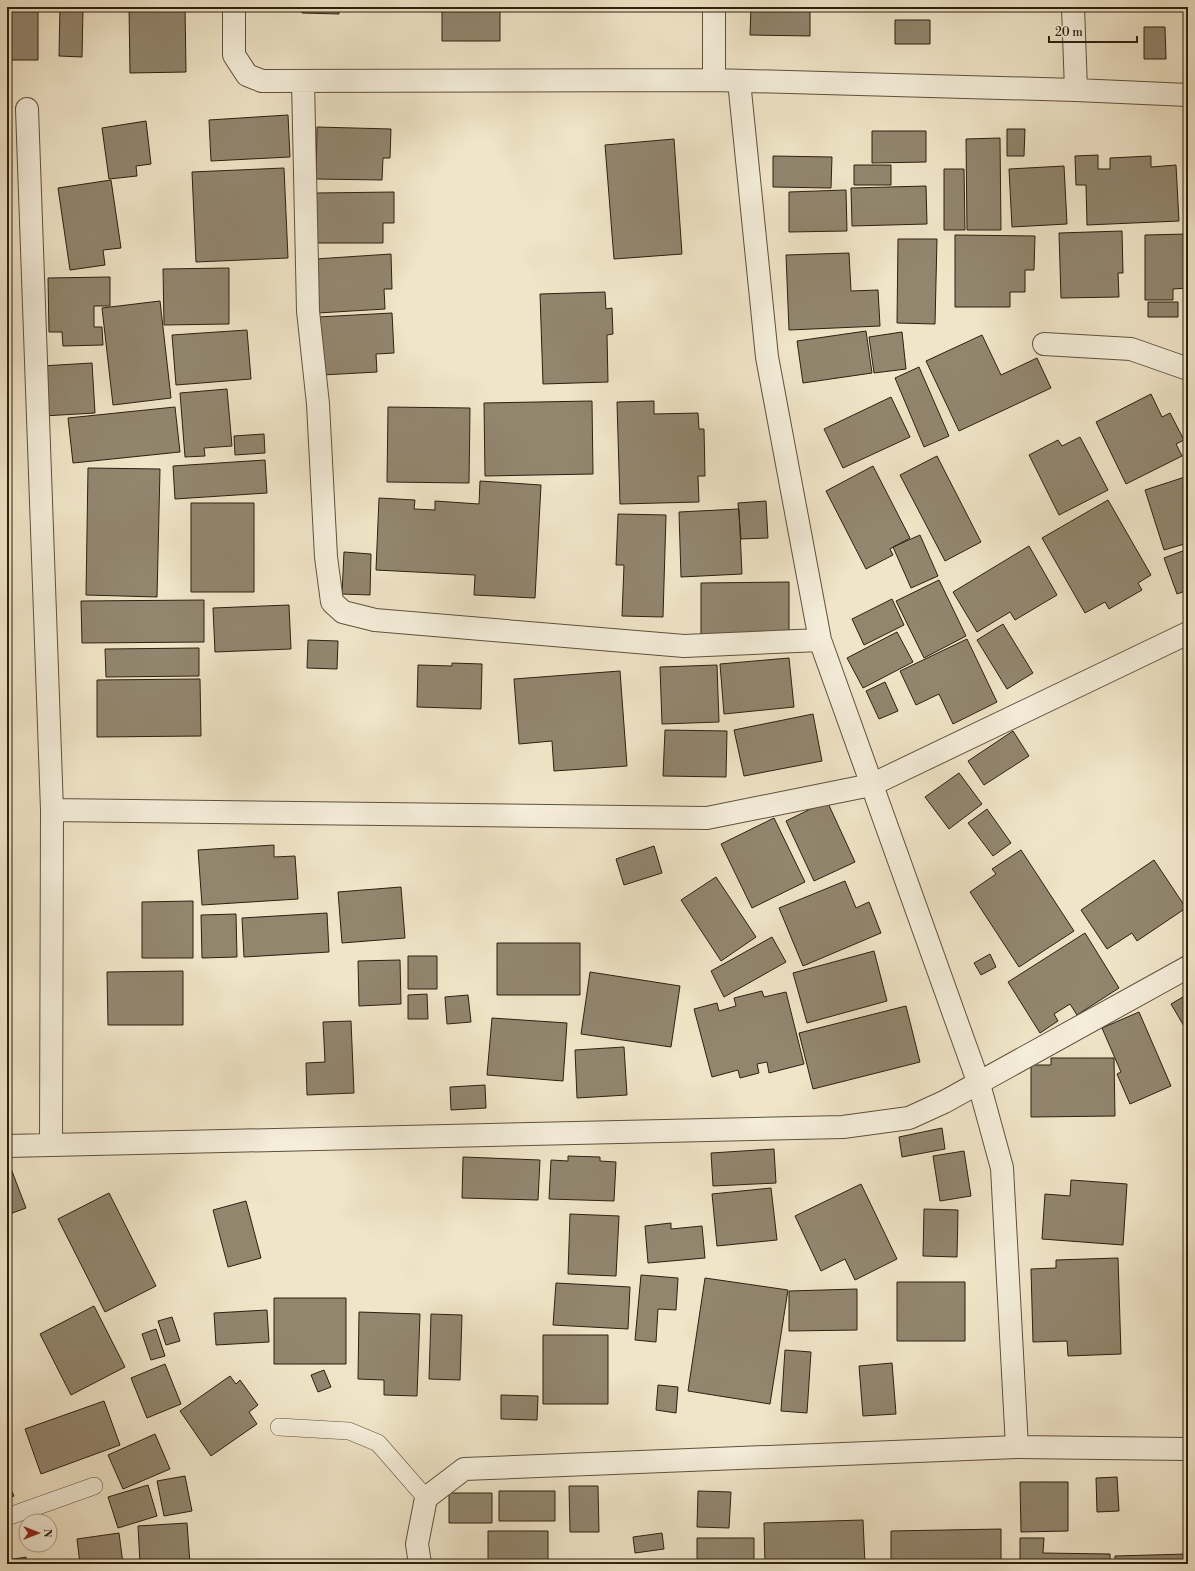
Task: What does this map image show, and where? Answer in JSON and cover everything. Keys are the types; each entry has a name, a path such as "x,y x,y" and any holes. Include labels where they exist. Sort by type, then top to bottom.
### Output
{"street":[{"path":"234,7 234,54 247,75 262,80 714,80 739,82 1076,90 1188,95"},
{"path":"714,7 714,80"},
{"path":"1073,7 1076,90"},
{"path":"302,80 308,311 318,404 326,557 332,602 343,612 375,620 684,646 820,640"},
{"path":"739,82 768,357 820,640 979,1084 1002,1168 1017,1447"},
{"path":"27,109 52,810 51,1144"},
{"path":"1044,344 1131,349 1188,369"},
{"path":"52,810 707,818 871,785 1188,633"},
{"path":"7,1146 843,1127 909,1118 979,1084 1188,968"},
{"path":"420,1564 417,1544 426,1498 464,1469 1017,1447 1188,1449"}],"lane":[{"path":"279,1426 349,1431 378,1443 426,1498"},
{"path":"7,1517 94,1486"}],"building":[{"path":"7,7 38,7 38,60 7,60"},
{"path":"60,7 83,7 82,57 59,56"},
{"path":"129,7 185,7 186,72 130,73"},
{"path":"260,7 296,7 296,9 260,9"},
{"path":"302,7 339,7 339,14 302,13"},
{"path":"351,7 388,7 388,11 351,11"},
{"path":"442,7 500,7 500,41 442,41"},
{"path":"606,7 679,7 679,10 606,10"},
{"path":"751,7 810,7 810,36 750,35"},
{"path":"971,7 1026,7 1026,11 971,9"},
{"path":"895,20 930,20 930,44 895,44"},
{"path":"1144,27 1165,27 1166,59 1144,59"},
{"path":"288,115 290,157 211,161 209,120"},
{"path":"146,121 151,164 136,166 137,176 109,179 102,128"},
{"path":"317,127 391,129 390,158 383,158 382,180 316,179"},
{"path":"1007,129 1025,129 1024,156 1007,156"},
{"path":"872,131 926,131 926,162 872,163"},
{"path":"1000,138 1001,230 967,230 966,139"},
{"path":"674,139 682,254 614,259 605,145"},
{"path":"1098,155 1098,169 1110,169 1110,158 1151,156 1151,167 1176,165 1179,221 1087,225 1086,185 1076,185 1075,156"},
{"path":"773,156 832,157 831,188 773,187"},
{"path":"854,165 891,165 891,185 854,185"},
{"path":"1064,166 1067,224 1012,227 1009,169"},
{"path":"284,168 288,258 196,262 192,172"},
{"path":"944,169 964,169 965,230 944,230"},
{"path":"111,180 121,248 103,250 105,265 70,270 58,188"},
{"path":"926,186 927,224 852,226 851,188"},
{"path":"846,190 847,231 789,232 789,192"},
{"path":"394,192 394,223 383,223 383,243 317,243 316,193"},
{"path":"1122,231 1123,273 1118,273 1119,297 1061,298 1059,233"},
{"path":"1188,234 1188,288 1173,289 1173,300 1145,300 1145,235"},
{"path":"955,235 1035,236 1034,270 1025,270 1025,292 1010,292 1010,307 955,307"},
{"path":"898,239 937,239 935,324 897,323"},
{"path":"849,253 851,291 878,290 880,326 789,330 786,255"},
{"path":"391,254 392,289 384,289 385,309 318,313 315,259"},
{"path":"229,268 229,324 164,325 163,269"},
{"path":"110,277 110,306 94,306 94,327 102,327 103,345 63,346 62,332 49,332 48,278"},
{"path":"605,292 606,309 612,308 613,334 607,335 608,382 543,384 540,294"},
{"path":"160,301 171,398 113,405 102,308"},
{"path":"1148,302 1178,302 1178,317 1148,317"},
{"path":"392,313 394,353 376,354 377,372 322,375 318,317"},
{"path":"247,330 251,379 176,385 172,335"},
{"path":"866,331 872,373 803,383 797,341"},
{"path":"902,332 906,369 874,373 869,337"},
{"path":"982,335 1001,375 1037,358 1051,388 959,431 926,361"},
{"path":"92,363 95,413 43,416 41,366"},
{"path":"919,367 949,436 924,447 895,378"},
{"path":"227,389 232,446 204,448 205,456 185,457 180,393"},
{"path":"1151,394 1162,417 1170,413 1184,440 1176,444 1182,456 1126,484 1096,422"},
{"path":"891,397 910,437 843,468 824,429"},
{"path":"592,401 593,474 485,476 484,403"},
{"path":"654,401 654,414 698,413 699,429 704,429 705,476 698,476 699,502 620,504 617,402"},
{"path":"175,407 180,452 73,463 68,418"},
{"path":"388,407 470,408 469,483 387,482"},
{"path":"264,434 265,453 235,455 234,436"},
{"path":"1080,437 1108,490 1059,515 1029,455 1058,440 1062,446"},
{"path":"937,456 981,542 945,561 900,475"},
{"path":"265,460 267,493 175,499 173,466"},
{"path":"873,466 910,538 890,549 893,555 866,569 826,491"},
{"path":"88,468 160,469 157,597 86,595"},
{"path":"1188,476 1188,543 1164,550 1145,490"},
{"path":"480,481 541,485 535,598 474,595 475,575 376,570 379,498 415,500 414,509 435,510 435,501 479,504"},
{"path":"1108,500 1151,575 1138,583 1142,590 1109,609 1105,602 1085,613 1042,538"},
{"path":"766,501 768,538 741,539 738,503"},
{"path":"191,503 254,503 254,592 191,592"},
{"path":"739,509 742,574 681,577 679,512"},
{"path":"618,514 666,515 663,617 622,616 624,565 616,565"},
{"path":"920,535 938,576 911,588 893,547"},
{"path":"1029,546 1057,595 1015,620 1010,612 977,632 953,592"},
{"path":"1188,549 1188,590 1177,594 1164,558"},
{"path":"344,552 371,554 370,595 342,594"},
{"path":"939,580 966,636 924,658 896,601"},
{"path":"789,582 789,634 701,635 701,583"},
{"path":"892,599 904,625 864,645 852,619"},
{"path":"204,600 204,642 82,643 81,601"},
{"path":"289,605 291,649 215,652 213,608"},
{"path":"1003,624 1033,673 1007,689 977,640"},
{"path":"897,632 913,662 863,688 847,658"},
{"path":"967,639 997,702 953,724 939,694 916,705 900,671"},
{"path":"308,640 338,641 337,669 307,668"},
{"path":"199,648 199,676 106,677 105,649"},
{"path":"789,658 794,707 724,714 720,664"},
{"path":"452,663 482,664 481,709 417,707 418,665 452,666"},
{"path":"717,665 719,722 662,724 660,667"},
{"path":"620,671 627,766 554,771 552,741 519,744 514,679"},
{"path":"200,679 201,736 97,737 97,680"},
{"path":"885,682 898,711 879,719 866,691"},
{"path":"813,714 822,761 744,776 734,730"},
{"path":"665,730 727,731 726,777 663,776"},
{"path":"1013,731 1029,756 984,785 968,761"},
{"path":"959,773 982,804 949,829 925,797"},
{"path":"827,801 855,862 814,881 786,821"},
{"path":"987,809 1011,843 993,856 968,823"},
{"path":"774,818 805,882 752,908 721,844"},
{"path":"274,845 274,857 295,856 298,899 202,905 198,850"},
{"path":"654,846 662,873 624,885 616,859"},
{"path":"1021,850 1074,931 1019,967 970,892 996,874 992,869"},
{"path":"1154,860 1186,908 1137,941 1132,933 1107,949 1081,910"},
{"path":"716,877 756,937 721,961 681,900"},
{"path":"845,881 856,908 869,902 881,933 803,966 779,908"},
{"path":"401,887 405,938 342,943 338,892"},
{"path":"193,901 193,958 142,958 142,902"},
{"path":"327,913 329,952 244,957 242,918"},
{"path":"236,914 237,957 202,958 201,915"},
{"path":"1085,933 1119,988 1077,1015 1070,1004 1054,1014 1058,1021 1040,1033 1008,982"},
{"path":"772,937 786,962 724,997 711,971"},
{"path":"497,943 580,943 580,995 497,995"},
{"path":"874,951 887,1001 807,1023 793,973"},
{"path":"990,954 996,967 981,975 974,963"},
{"path":"408,956 437,956 437,989 408,989"},
{"path":"400,960 401,1004 359,1006 358,961"},
{"path":"183,971 183,1025 108,1025 107,972"},
{"path":"590,972 680,986 671,1047 581,1034"},
{"path":"762,991 764,997 786,992 804,1064 769,1073 767,1062 757,1064 759,1073 740,1078 738,1070 712,1077 694,1009 717,1003 719,1011 736,1006 734,998"},
{"path":"427,994 428,1019 408,1019 408,995"},
{"path":"1188,994 1188,1033 1171,1004"},
{"path":"468,995 471,1022 447,1024 445,997"},
{"path":"906,1006 920,1062 813,1089 799,1033"},
{"path":"1139,1012 1171,1086 1130,1104 1117,1074 1121,1072 1102,1028"},
{"path":"492,1018 567,1023 563,1081 487,1075"},
{"path":"351,1021 354,1093 307,1095 306,1063 325,1062 323,1022"},
{"path":"624,1047 627,1095 577,1098 575,1050"},
{"path":"1051,1058 1114,1058 1115,1116 1031,1117 1031,1065 1051,1065"},
{"path":"485,1085 486,1108 451,1110 450,1087"},
{"path":"942,1128 945,1149 902,1157 899,1137"},
{"path":"774,1149 776,1183 713,1186 711,1153"},
{"path":"964,1151 971,1196 940,1201 933,1156"},
{"path":"568,1156 600,1157 600,1161 616,1162 614,1201 549,1199 551,1160 568,1161"},
{"path":"463,1157 540,1160 538,1200 462,1198"},
{"path":"10,1166 26,1208 7,1215 7,1167"},
{"path":"1071,1180 1127,1184 1123,1245 1042,1239 1045,1194 1070,1196"},
{"path":"861,1184 897,1259 855,1280 845,1259 821,1271 795,1216"},
{"path":"771,1188 777,1240 717,1246 712,1194"},
{"path":"109,1193 156,1286 105,1312 58,1219"},
{"path":"246,1201 261,1258 228,1267 213,1210"},
{"path":"924,1209 958,1210 957,1257 923,1256"},
{"path":"570,1214 619,1216 616,1276 568,1274"},
{"path":"671,1223 671,1229 702,1226 705,1258 648,1263 645,1226"},
{"path":"1118,1258 1121,1354 1068,1356 1067,1341 1033,1342 1031,1269 1056,1268 1056,1260"},
{"path":"1186,1267 1188,1267 1188,1354 1184,1354"},
{"path":"641,1275 678,1278 676,1310 658,1309 656,1342 635,1340"},
{"path":"705,1278 788,1290 770,1404 688,1391"},
{"path":"897,1282 965,1282 965,1341 897,1341"},
{"path":"556,1283 630,1287 628,1329 553,1325"},
{"path":"857,1289 857,1330 789,1331 789,1291"},
{"path":"274,1298 346,1298 346,1364 274,1364"},
{"path":"94,1306 125,1367 71,1395 40,1334"},
{"path":"267,1310 269,1342 216,1345 214,1313"},
{"path":"359,1312 420,1314 417,1396 384,1395 384,1380 358,1379"},
{"path":"431,1314 462,1315 460,1380 429,1379"},
{"path":"172,1317 180,1341 166,1345 158,1321"},
{"path":"156,1329 165,1356 151,1360 142,1334"},
{"path":"543,1335 608,1335 608,1404 543,1404"},
{"path":"785,1350 811,1352 807,1413 781,1411"},
{"path":"892,1363 896,1414 863,1416 859,1366"},
{"path":"165,1364 181,1404 147,1418 131,1378"},
{"path":"324,1370 331,1387 318,1392 311,1375"},
{"path":"230,1376 236,1384 240,1380 258,1405 249,1412 257,1424 211,1456 180,1411"},
{"path":"658,1385 678,1387 676,1413 656,1410"},
{"path":"501,1395 538,1396 537,1420 501,1419"},
{"path":"104,1401 120,1445 41,1474 25,1429"},
{"path":"155,1434 170,1469 123,1489 108,1455"},
{"path":"185,1476 192,1511 164,1516 157,1481"},
{"path":"1117,1477 1119,1511 1097,1512 1096,1478"},
{"path":"7,1481 14,1496 7,1499"},
{"path":"1020,1482 1068,1482 1068,1531 1021,1532"},
{"path":"148,1485 157,1516 118,1528 108,1497"},
{"path":"569,1486 598,1486 599,1532 570,1532"},
{"path":"499,1491 555,1491 555,1521 499,1521"},
{"path":"698,1491 731,1492 729,1528 697,1527"},
{"path":"449,1493 492,1493 492,1523 449,1523"},
{"path":"863,1520 865,1564 765,1564 764,1523"},
{"path":"187,1523 190,1564 140,1564 138,1526"},
{"path":"1001,1529 1001,1564 891,1564 891,1531"},
{"path":"488,1531 548,1531 548,1561 488,1561"},
{"path":"119,1533 123,1564 80,1564 77,1539"},
{"path":"662,1533 664,1549 635,1553 633,1537"},
{"path":"697,1538 754,1538 754,1564 665,1564 665,1561 697,1562"},
{"path":"1020,1538 1044,1538 1043,1553 1110,1554 1110,1564 1020,1564"},
{"path":"1188,1554 1188,1564 1115,1564 1115,1556"},
{"path":"26,1557 27,1564 7,1564 7,1560"}]}
